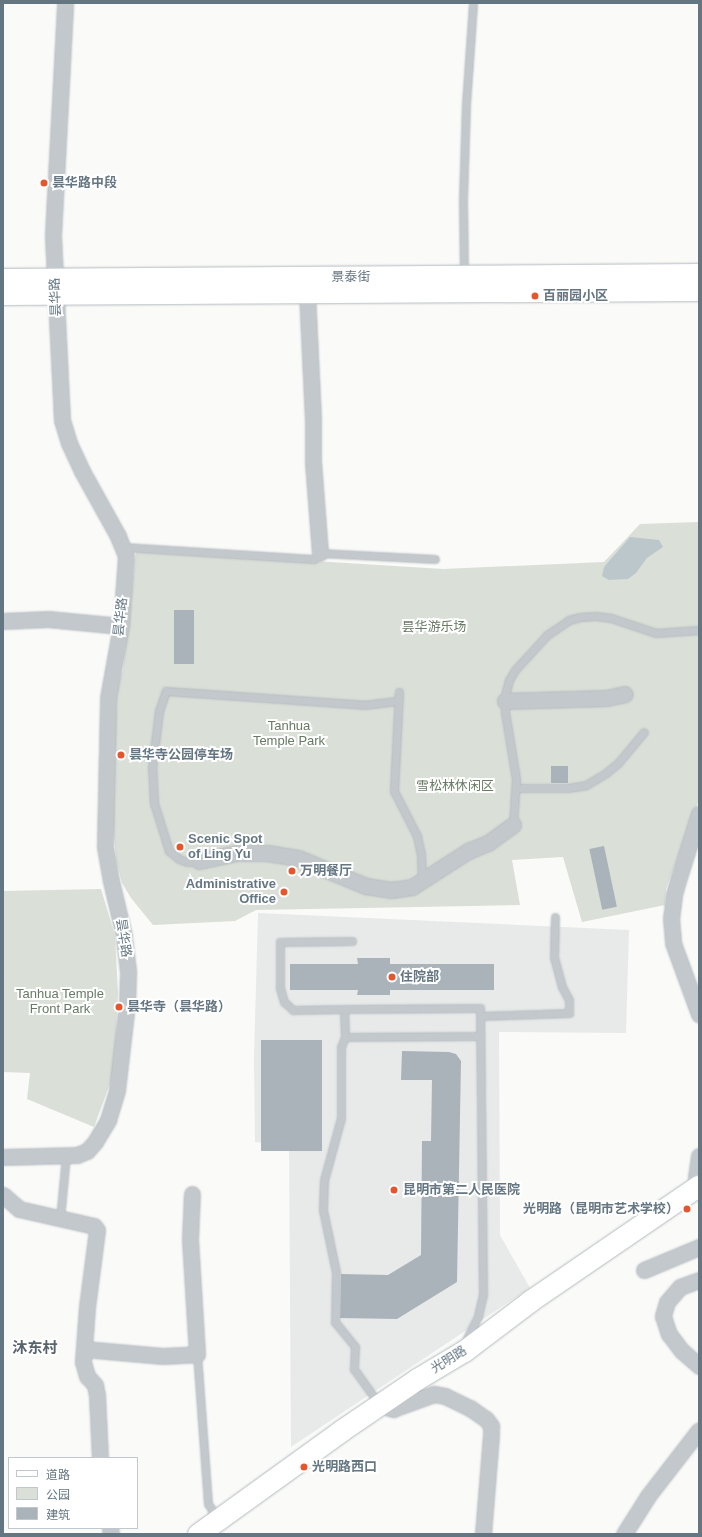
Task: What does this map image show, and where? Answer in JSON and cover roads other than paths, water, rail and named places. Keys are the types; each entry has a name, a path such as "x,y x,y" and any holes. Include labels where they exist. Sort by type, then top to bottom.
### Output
{"street":[{"name":"昙华路","path":"3,1157 77,1154 87,1151 95,1142 108,1120 117,1090 127,1004 128,971 124,936 111,881 105,846 108,698 121,626 126,556 124,546 82,471 69,443 62,420 53,235 65,3"},
{"name":"景泰街","path":"3,279 56,286 307,292 699,274"},
{"name":"景泰街","path":"3,294 56,286 464,284 699,290"},
{"path":"307,292 313,421 313,462 320,553"},
{"path":"3,621 48,619 121,626"},
{"path":"505,701 606,698 625,694"},
{"path":"699,814 675,889 671,918 673,943 699,1014"},
{"path":"199,861 238,853 267,853 298,858 366,886 391,890 412,887 422,882 468,851 488,843 513,825"},
{"path":"698,1185 696,1167 699,1156"},
{"name":"光明路","path":"198,1534 379,1405 464,1351 530,1302 698,1185"},
{"path":"84,1349 163,1356 197,1354 190,1239 192,1194"},
{"path":"3,1195 19,1208 94,1226 98,1230 87,1307 83,1362 87,1376 95,1385 97,1395 100,1457"},
{"path":"644,1270 699,1248"},
{"path":"699,1280 680,1287 667,1302 663,1316 669,1334 682,1351 699,1366"},
{"path":"379,1405 393,1409 434,1394 445,1396 464,1405 479,1413 486,1419 491,1426 491,1435 483,1534"},
{"path":"624,1534 648,1496 699,1430"}],"lane":[{"path":"464,284 463,199 466,104 473,3"},
{"path":"124,546 314,559 320,553 435,559"},
{"path":"513,825 516,788 505,712 505,701 509,680 515,670 548,635 569,620 588,617 610,618 656,633 699,630"},
{"path":"199,861 188,862 179,859 170,851 154,803 152,768 159,711 166,691 364,705 399,701"},
{"path":"400,692 394,791 417,836 421,855 422,882"},
{"path":"516,788 568,788 586,785 606,773 618,763 644,732"},
{"path":"480,1016 569,1013 569,1000 562,987 554,957 555,917"},
{"path":"352,941 280,942 280,988 284,1002 293,1010 480,1008 483,1294 478,1316 466,1340 464,1351"},
{"path":"344,1009 345,1037 341,1047 341,1118 328,1158 324,1180 323,1210 336,1272 335,1322 355,1347 354,1369 379,1405"},
{"path":"345,1037 480,1036"},
{"path":"60,1219 66,1155"},
{"path":"197,1354 208,1504 216,1521"}],"place":[{"name":"昙华路中段","path":"44,183"},
{"name":"百丽园小区","path":"535,296"},
{"name":"昙华寺公园停车场","path":"121,755"},
{"name":"Scenic Spot of Ling Yu","path":"180,847"},
{"name":"万明餐厅","path":"292,871"},
{"name":"Administrative Office","path":"284,892"},
{"name":"住院部","path":"392,977"},
{"name":"昙华寺（昙华路）","path":"119,1007"},
{"name":"昆明市第二人民医院","path":"394,1190"},
{"name":"光明路（昆明市艺术学校）","path":"687,1209"},
{"name":"光明路西口","path":"304,1467"}],"district":[{"name":"沐东村","path":"35,1348"}],"park label":[{"name":"昙华游乐场","path":"434,627"},
{"name":"Tanhua Temple Park","path":"289,734"},
{"name":"雪松林休闲区","path":"455,786"},
{"name":"Tanhua Temple Front Park","path":"60,1002"}]}
